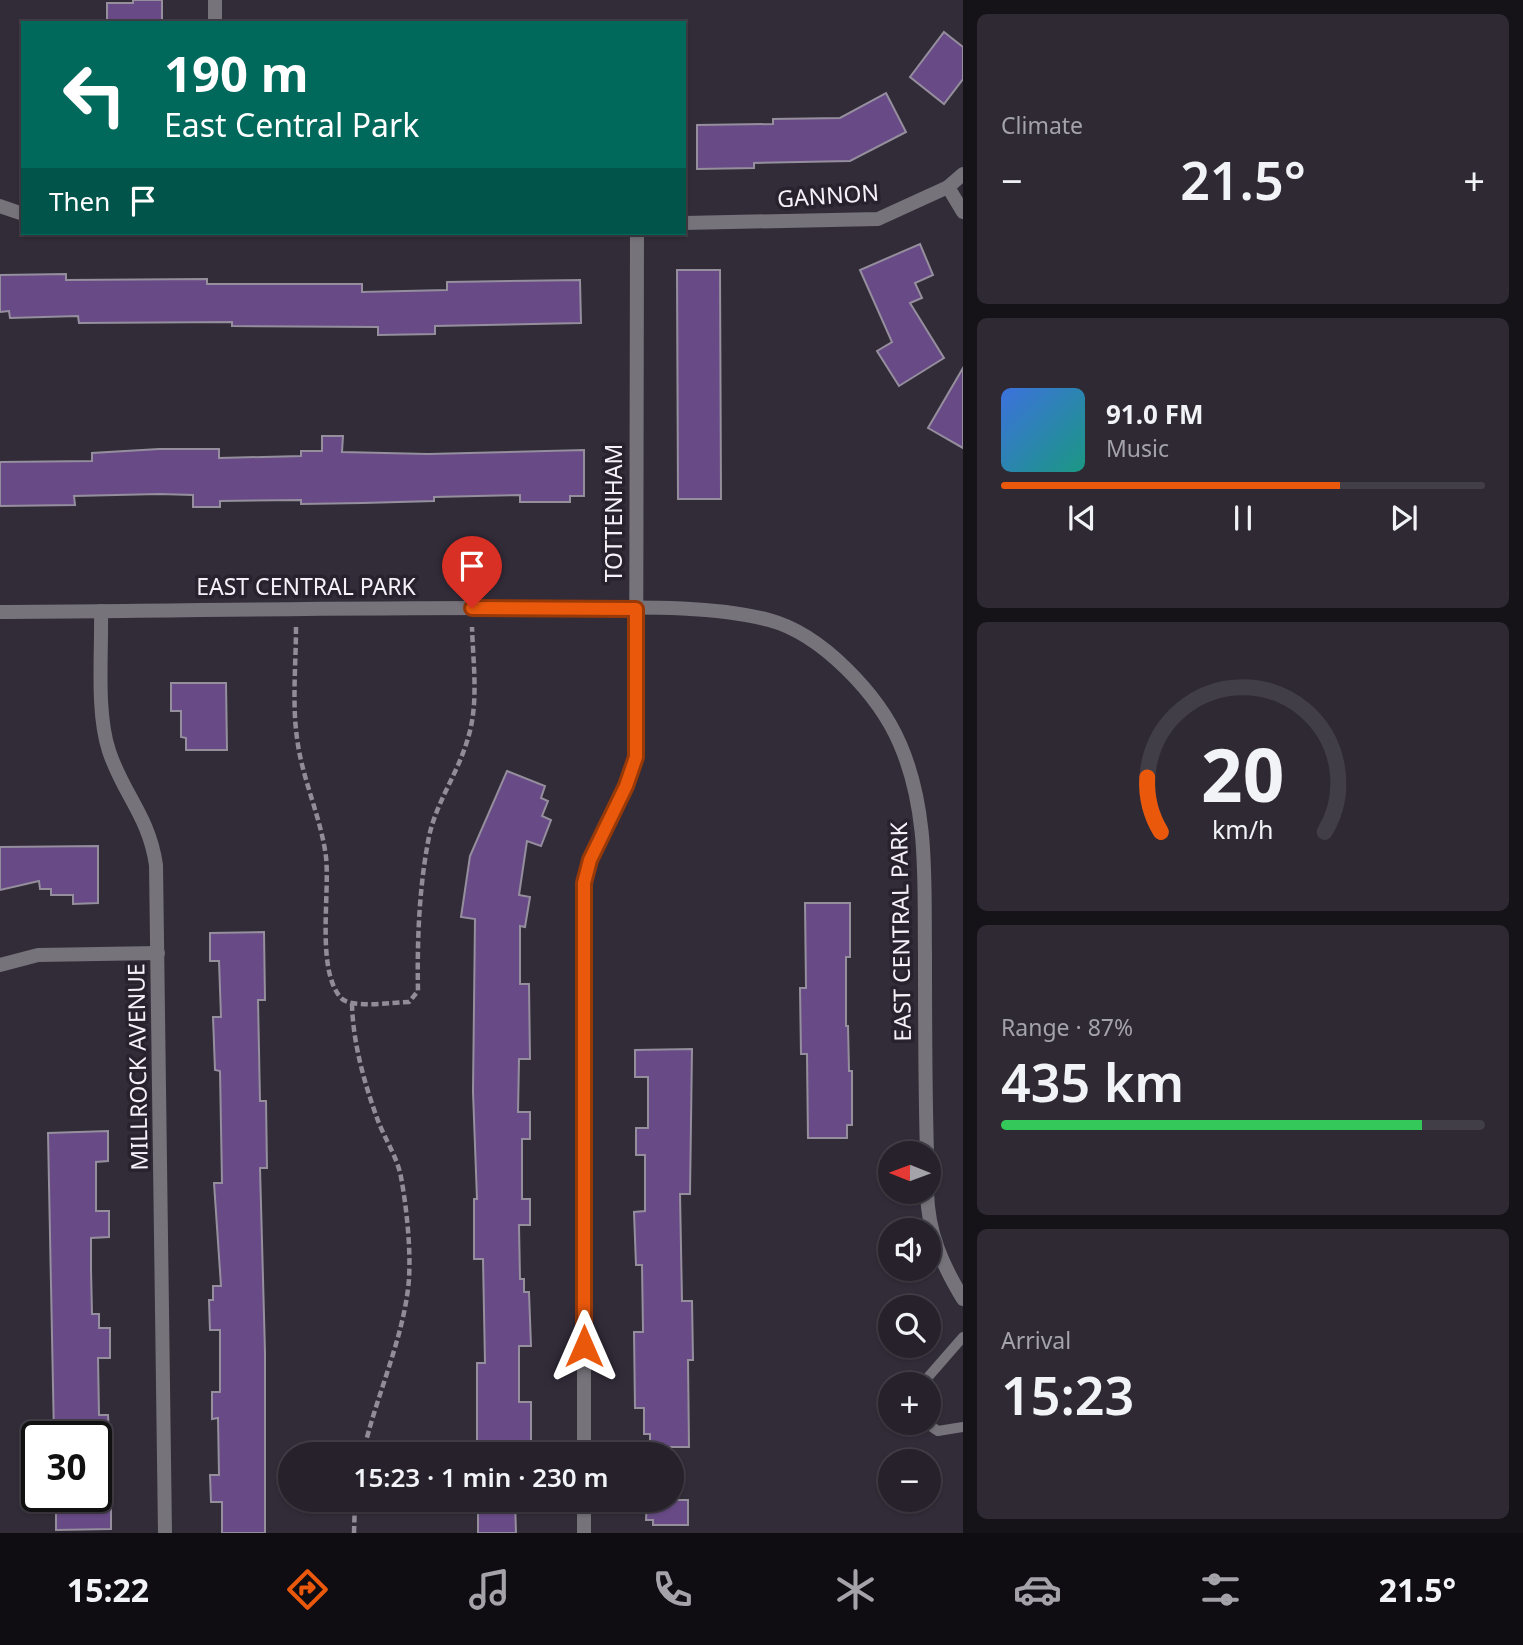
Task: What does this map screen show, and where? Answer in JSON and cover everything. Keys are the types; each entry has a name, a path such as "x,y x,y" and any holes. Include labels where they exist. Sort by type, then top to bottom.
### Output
{"street":[{"path":"215,0 215,21"},
{"name":"GANNON","path":"686,223 878,219 948,187 963,174"},
{"path":"948,187 963,212"},
{"path":"0,206 21,213"},
{"name":"TOTTENHAM","path":"584,1442 584,883 590,860 626,786 636,757 637,235"},
{"name":"EAST CENTRAL PARK","path":"0,612 296,608 708,611 771,620 821,648 849,670 888,721 900,744 917,794 922,826 927,1141"},
{"name":"MILLROCK AVENUE","path":"101,611 104,729 117,770 152,839 158,953 165,1533"},
{"path":"0,965 38,955 158,953"},
{"path":"928,1204 936,1248 963,1299"},
{"path":"584,1512 584,1533"}],"lane":[{"path":"932,1372 963,1337"},
{"path":"941,1431 963,1427"}],"path":[{"path":"296,608 297,738 325,855 328,898 326,956 330,976 342,999 352,1004 409,1002 418,991 417,959 428,841 441,799 468,739 474,713 472,608"},
{"path":"352,1004 353,1031 377,1120 401,1175 409,1287 366,1442"},
{"path":"354,1533 355,1512"}],"building":[{"path":"133,0 162,0 162,21 107,21 107,3 133,3"},
{"path":"944,32 963,47 963,79 944,104 910,77"},
{"path":"886,93 906,132 850,161 754,163 754,168 697,169 697,125 773,124 773,119 840,118"},
{"path":"920,244 933,275 915,283 922,298 910,303 944,358 899,386 877,351 892,342 860,270"},
{"path":"677,270 720,270 721,499 678,499"},
{"path":"66,274 66,280 207,279 207,284 362,284 362,292 447,290 447,282 580,280 581,323 435,326 435,334 378,335 378,327 232,326 232,322 79,323 78,316 10,318 9,311 0,312 0,275"},
{"path":"963,368 963,448 928,428"},
{"path":"322,436 343,436 342,452 428,454 584,450 584,496 570,496 570,502 520,502 520,495 434,497 434,501 363,503 301,504 301,500 220,501 220,507 193,507 193,495 159,494 74,496 75,505 0,506 0,462 92,461 92,453 159,449 219,449 219,458 301,456 301,451 322,451"},
{"path":"171,683 226,683 227,750 186,750 186,738 181,737 181,711 171,711"},
{"path":"507,771 545,786 541,798 548,801 542,816 551,820 541,846 527,841 519,895 530,897 525,927 520,926 520,984 529,984 530,1059 519,1059 518,1112 530,1112 530,1139 522,1139 522,1199 530,1199 530,1225 519,1225 520,1279 524,1279 524,1292 529,1292 531,1346 519,1346 519,1402 531,1402 531,1442 477,1442 477,1363 485,1363 483,1259 474,1259 474,1199 477,1199 473,1092 475,919 461,917 470,856"},
{"path":"98,846 98,903 73,904 73,895 51,895 51,889 40,889 39,881 0,890 0,847"},
{"path":"805,903 850,903 850,957 846,957 846,1026 849,1071 852,1071 852,1125 847,1125 847,1138 808,1138 807,1054 801,1054 800,988 806,988"},
{"path":"264,932 265,1000 258,1000 260,1101 266,1101 267,1168 260,1168 265,1352 265,1533 222,1533 222,1502 211,1502 210,1475 219,1475 218,1418 212,1419 212,1392 220,1392 220,1330 210,1330 209,1300 213,1300 213,1286 221,1286 214,1183 222,1183 220,1071 215,1070 213,1017 221,1017 219,961 210,961 210,933"},
{"path":"692,1049 690,1194 680,1194 682,1301 692,1301 693,1360 688,1360 689,1447 684,1447 684,1442 650,1442 650,1434 644,1434 644,1408 635,1408 634,1332 643,1332 642,1265 636,1265 634,1212 645,1211 645,1155 636,1155 636,1128 648,1128 648,1077 635,1077 635,1050"},
{"path":"108,1131 108,1161 96,1162 96,1211 109,1211 109,1237 91,1238 91,1270 92,1314 99,1314 99,1328 110,1328 110,1358 98,1358 99,1415 108,1415 108,1421 54,1421 48,1133"},
{"path":"684,1500 688,1500 688,1525 653,1525 653,1520 646,1520 646,1512 684,1512"},
{"path":"56,1512 111,1512 111,1529 56,1530"},
{"path":"478,1512 515,1512 516,1533 478,1533"}],"route":[{"path":"472,608 636,609 636,757 626,786 590,860 584,883 584,1346"}]}
